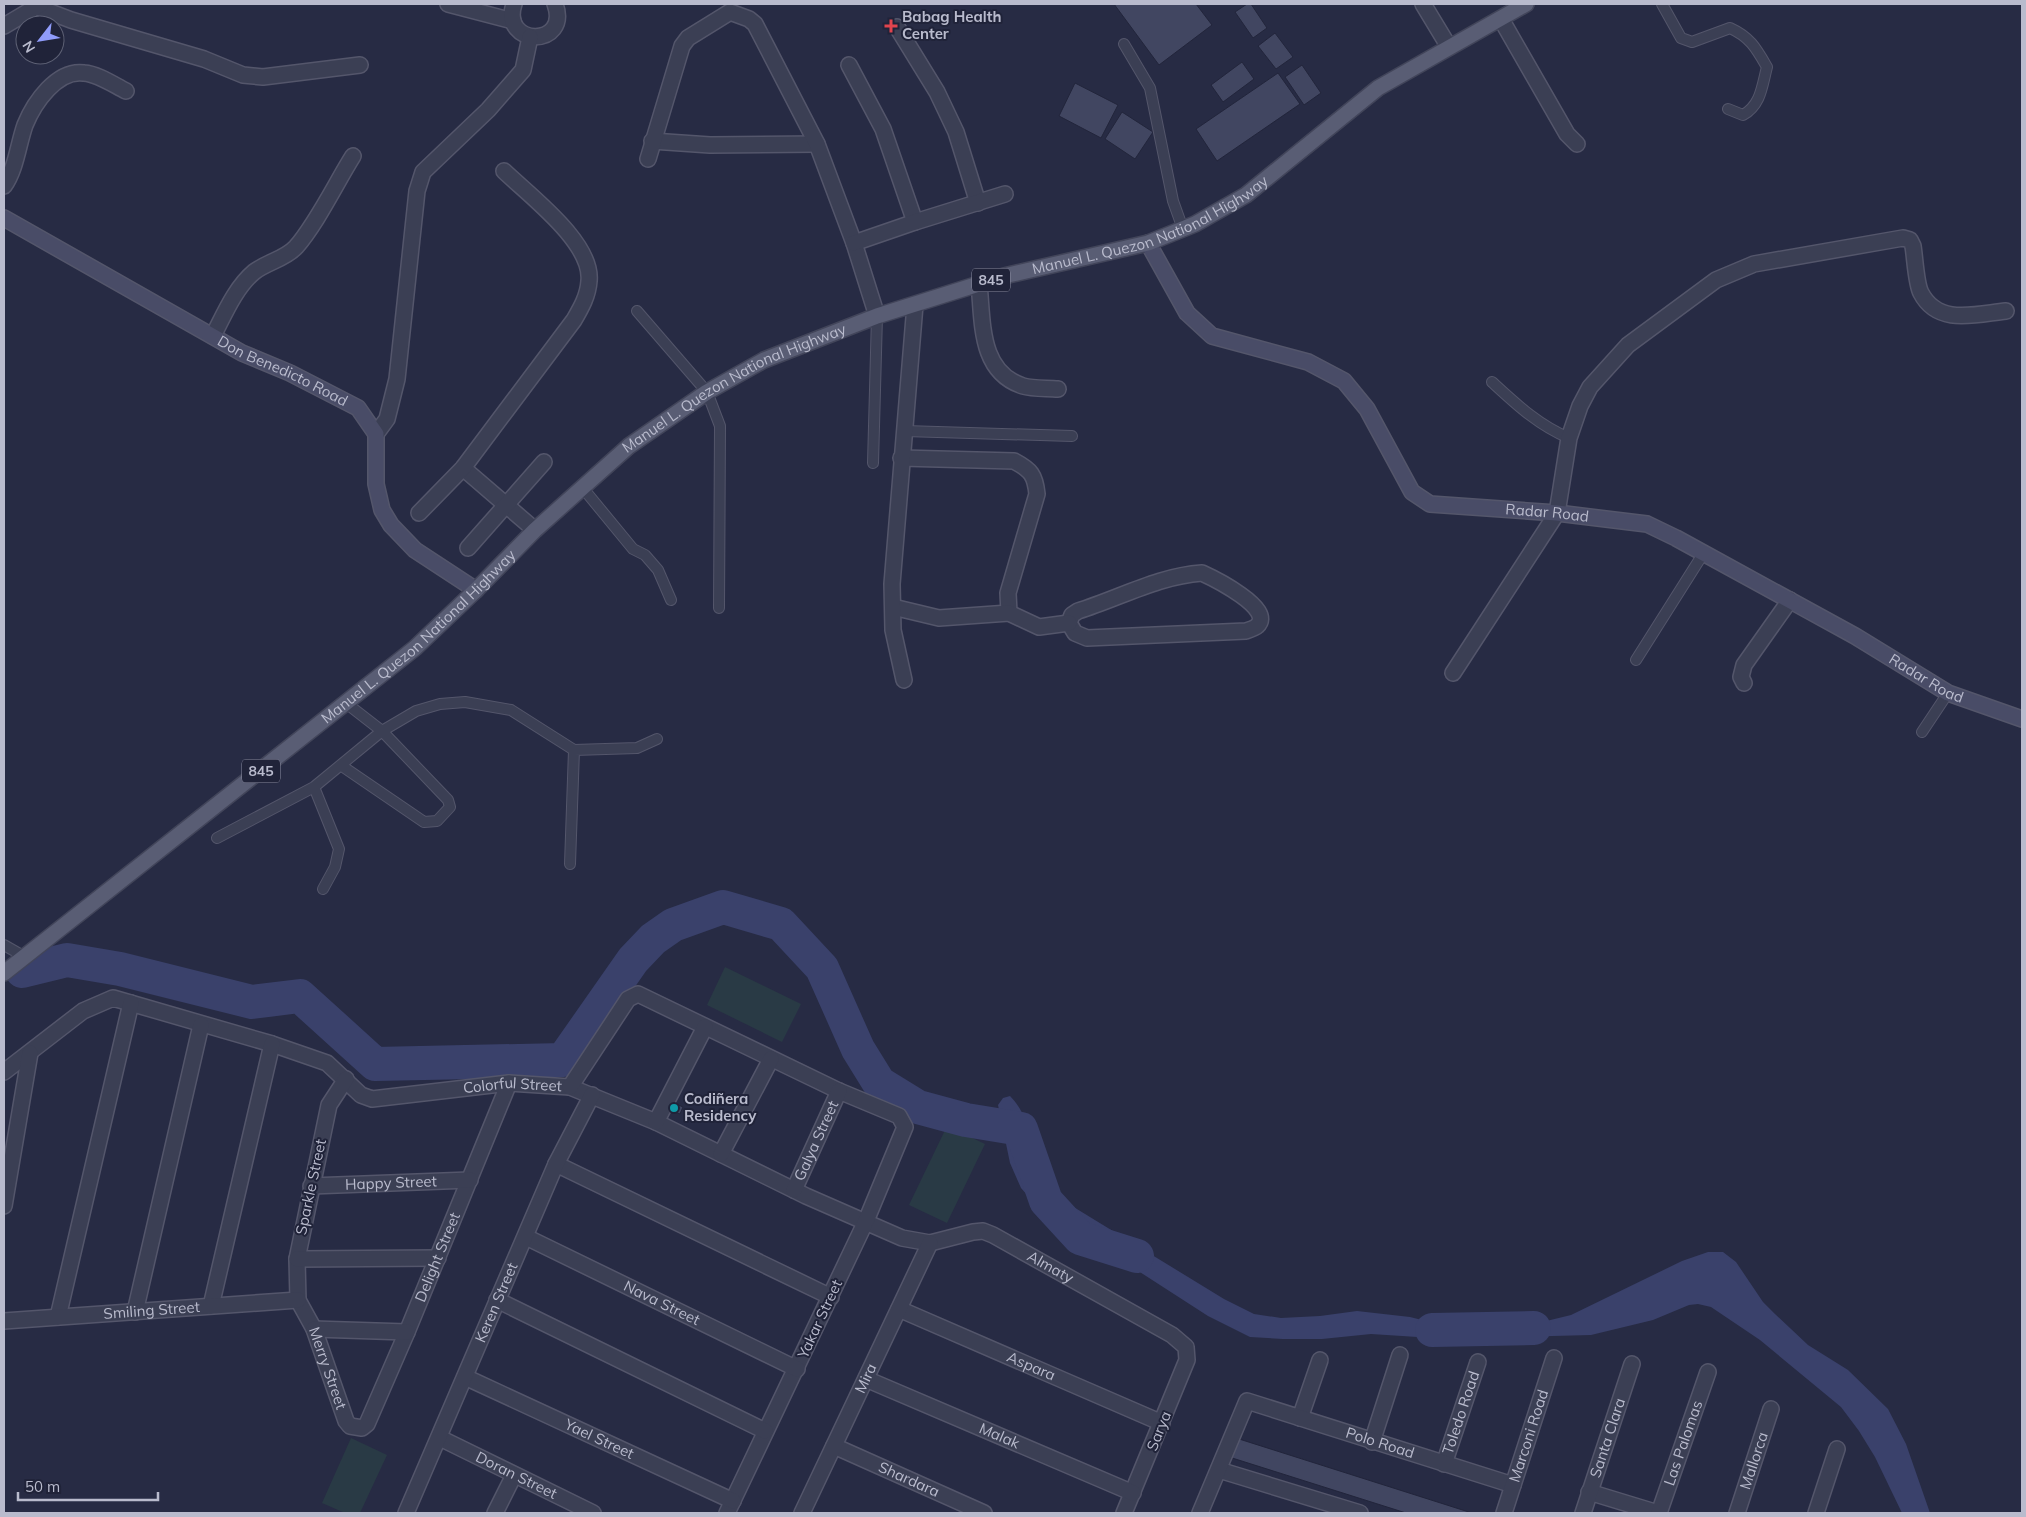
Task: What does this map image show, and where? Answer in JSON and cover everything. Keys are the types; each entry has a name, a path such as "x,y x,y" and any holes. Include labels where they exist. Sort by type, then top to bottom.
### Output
{"main road":[{"name":"Manuel L. Quezon National Highway","path":"25,957 415,648 582,486 629,446 707,392 764,360 877,316 1004,276 1148,243 1183,229 1246,195 1378,88 1526,4"},
{"name":"845","path":"4,973 25,957"}],"street":[{"path":"448,4 513,21"},
{"path":"514,4 513,21 516,28 530,37 542,36 553,29 558,16 555,4"},
{"path":"1423,4 1449,48"},
{"path":"4,26 39,5 71,20 204,59 243,75 263,77 360,65"},
{"path":"648,159 682,46 688,38 730,12 749,19 755,24 817,144 854,244 877,316"},
{"path":"1501,19 1567,134 1577,144"},
{"path":"897,27 937,92 956,132 978,203"},
{"path":"476,590 415,550 391,525 382,510 376,484 376,434 387,420 397,379 417,190 423,172 488,110 523,70 530,37"},
{"path":"849,66 883,129 914,222"},
{"path":"4,186 11,173 26,124 45,92 60,80 75,72 87,73 126,91"},
{"path":"652,141 710,145 817,144"},
{"path":"213,336 237,294 252,274 276,258 287,255 302,239 353,156"},
{"path":"419,513 463,468 574,320 586,296 590,279 587,263 576,243 504,172"},
{"path":"854,244 914,222 1006,194"},
{"name":"Don Benedicto Road","path":"4,218 242,353 290,373 358,408 376,434"},
{"path":"1452,673 1557,513 1569,438 1580,406 1590,387 1628,344 1716,280 1754,264 1903,238 1910,240 1913,246 1920,292 1936,310 1949,316 2006,311"},
{"name":"Radar Road","path":"1148,243 1187,314 1212,336 1308,362 1344,381 1367,409 1412,492 1430,504 1557,513 1647,524 1855,636 1948,692 2022,718"},
{"path":"979,284 987,351 993,364 1006,378 1024,386 1058,389"},
{"path":"904,680 893,630 892,584 915,305"},
{"path":"901,458 1014,461 1029,468 1036,482 1037,494 1008,593 1008,613"},
{"path":"468,548 544,462"},
{"path":"463,468 535,530"},
{"path":"1202,573 1242,594 1260,614 1261,620 1257,626 1246,631 1107,638 1087,638 1075,633 1068,624 1072,615 1078,611 1124,595 1148,584 1181,574 1202,573"},
{"path":"1744,683 1741,677 1744,665 1790,600"},
{"path":"893,607 939,618 1008,613 1039,627 1068,624"},
{"path":"570,1086 628,999 638,994 839,1091"},
{"name":"Colorful Street","path":"30,1053 82,1011 113,998 272,1044 327,1063 361,1095 372,1099 510,1083 570,1086 656,1122 794,1190 902,1238"},
{"path":"58,1317 131,1002"},
{"path":"135,1312 201,1025"},
{"path":"656,1122 705,1027"},
{"path":"211,1306 272,1044"},
{"path":"4,1072 30,1053"},
{"path":"4,1206 30,1053"},
{"path":"722,1154 771,1058"},
{"name":"Sparkle Street","path":"298,1300 297,1259 311,1186 329,1105 346,1079"},
{"name":"Delight Street","path":"362,1428 367,1424 407,1332 510,1083"},
{"name":"Yakar Street","path":"730,1507 765,1431 798,1369 866,1221 905,1127 899,1116 839,1091"},
{"name":"Galya Street","path":"794,1190 839,1091"},
{"name":"Keren Street","path":"406,1513 440,1438 496,1300 526,1237 556,1164 592,1095"},
{"path":"556,1164 831,1297"},
{"name":"Happy Street","path":"311,1186 470,1180"},
{"name":"Almaty","path":"902,1238 930,1243 983,1231 1172,1335 1186,1347"},
{"name":"Nava Street","path":"526,1237 798,1369"},
{"name":"Mira","path":"802,1513 930,1243"},
{"path":"297,1259 438,1258"},
{"name":"Smiling Street","path":"4,1321 298,1300"},
{"name":"Merry Street","path":"298,1300 314,1330 346,1421 350,1426 362,1428"},
{"path":"496,1300 765,1431"},
{"name":"Aspara","path":"899,1309 1162,1423"},
{"path":"314,1330 407,1332"},
{"name":"Sarya","path":"1124,1513 1187,1360 1186,1347"},
{"path":"1372,1442 1400,1355"},
{"name":"Marconi Road","path":"1504,1513 1554,1358"},
{"path":"1300,1418 1320,1360"},
{"name":"Toledo Road","path":"1444,1464 1478,1362"},
{"name":"Santa Clara","path":"1583,1513 1632,1364"},
{"name":"Las Palomas","path":"1659,1513 1708,1372"},
{"name":"Yael Street","path":"465,1377 730,1507"},
{"name":"Malak","path":"866,1379 1133,1493"},
{"name":"Polo Road","path":"1219,1470 1247,1401 1513,1485"},
{"name":"Mallorca","path":"1737,1513 1771,1408"},
{"name":"Doran Street","path":"440,1438 514,1475 570,1508 593,1513"},
{"name":"Shardara","path":"834,1446 984,1513"},
{"path":"1816,1513 1836,1449"},
{"path":"1200,1513 1219,1470 1360,1513"},
{"path":"495,1513 514,1475"},
{"path":"1589,1492 1659,1513"}],"lane":[{"path":"1662,4 1682,38 1692,42 1730,28 1745,34 1758,50 1767,67 1756,104 1753,109 1743,115 1728,109"},
{"path":"1124,44 1150,88 1173,201 1183,229"},
{"path":"637,311 707,392 720,426 719,608"},
{"path":"873,463 877,316"},
{"path":"1492,382 1524,411 1548,429 1569,438"},
{"path":"905,431 1072,436"},
{"path":"582,486 633,549 645,555 658,570 671,600"},
{"path":"1636,660 1703,554"},
{"path":"1922,732 1948,692"},
{"path":"217,838 314,787 342,766 382,731 416,711 440,704 464,702 511,710 574,750 638,748 657,739"},
{"path":"342,766 424,822 438,821 450,807 448,800 382,731 346,703"},
{"path":"570,864 574,750"},
{"path":"314,787 338,848 335,867 323,889"},
{"path":"4,945 25,957"}],"shaded area":[{"path":"725,967 801,1004 782,1042 707,1005"},
{"path":"947,1126 985,1144 947,1223 909,1205"},
{"path":"351,1438 387,1455 360,1513 345,1513 322,1503"}],"water":[{"path":"1010,1096 1025,1118 1042,1171 1054,1195 1224,1299 1254,1314 1281,1318 1320,1316 1357,1311 1410,1317 1458,1329 1530,1325 1571,1315 1682,1261 1708,1252 1723,1252 1736,1262 1763,1302 1775,1314 1808,1345 1848,1370 1888,1409 1906,1444 1930,1513 1902,1513 1875,1457 1841,1407 1760,1340 1711,1307 1698,1304 1689,1305 1653,1320 1591,1335 1433,1338 1371,1334 1322,1339 1250,1337 1208,1316 1036,1205 1021,1188 1010,1163 998,1105 1003,1098"}],"building":[{"path":"1114,4 1196,4 1212,25 1159,65"},
{"path":"1247,4 1251,4 1267,28 1253,38 1235,12"},
{"path":"1275,33 1293,57 1276,69 1258,46"},
{"path":"1242,62 1254,79 1223,102 1211,85"},
{"path":"1302,65 1321,93 1304,105 1285,77"},
{"path":"1278,73 1300,104 1217,161 1196,129"},
{"path":"1075,83 1118,105 1101,138 1059,116"},
{"path":"1122,112 1153,132 1135,159 1105,139"},
{"name":"Codiñera Residency","path":"669,1101 683,1107 680,1114 665,1108"},
{"path":"1236,1438 1472,1513 1406,1513 1229,1457"}],"waterway":[{"path":"22,971 67,960 120,969 252,1002 300,996 375,1064 563,1060 633,960 653,939 673,925 723,907 781,924 822,968 858,1049 879,1083 918,1107 966,1120 1021,1129 1046,1201 1080,1238 1137,1256"},
{"path":"1432,1330 1534,1328"}],"place":[{"name":"Babag Health Center","path":"891,26"},
{"name":"Codiñera Residency","path":"674,1108"}]}
